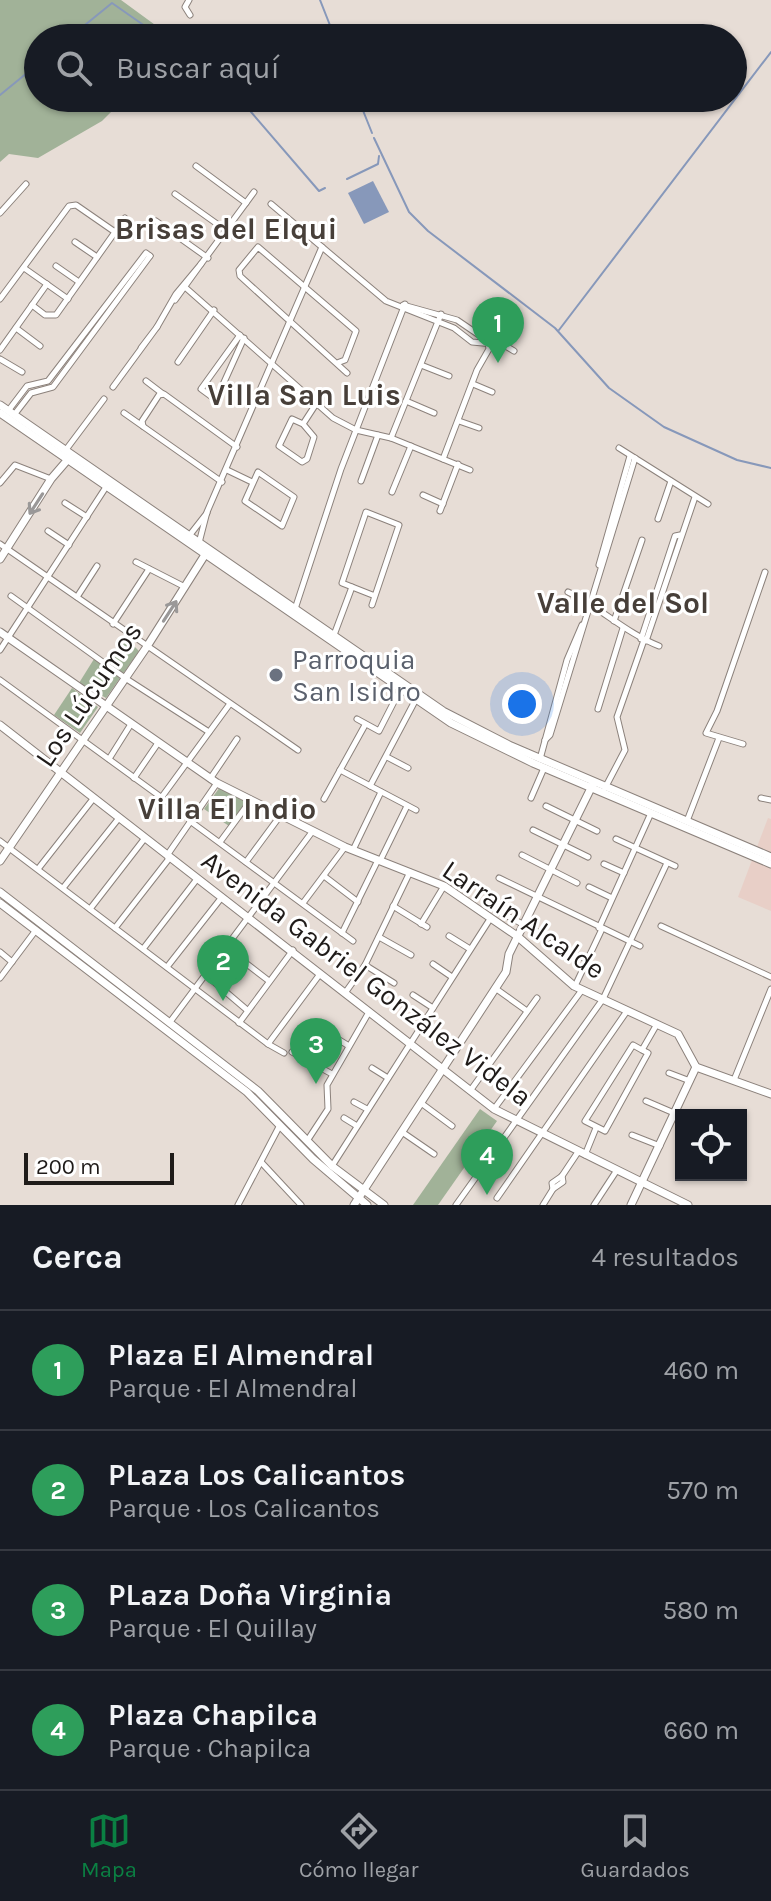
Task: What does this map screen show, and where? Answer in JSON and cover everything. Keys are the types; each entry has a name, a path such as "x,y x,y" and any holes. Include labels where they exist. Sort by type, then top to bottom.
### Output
{"main road":[{"path":"5,411 106,487 187,539 199,543 207,553 295,609 443,711 651,813 771,864"},
{"path":"5,411 66,455 76,458 415,701 473,735 544,768 593,785"},
{"path":"0,559 3,547 66,455"},
{"name":"Los Lúcumos","path":"0,861 207,553"},
{"name":"Larraín Alcalde","path":"0,632 214,781 312,832 444,886 517,936 578,988 678,1034 696,1067"},
{"name":"Avenida Gabriel González Videla","path":"0,725 494,1109 688,1205"},
{"path":"356,1202 361,1189 506,972 506,961 523,923 593,785"},
{"path":"604,790 771,857"},
{"path":"0,892 258,1091 332,1166 384,1205"},
{"path":"0,903 247,1092 356,1202 367,1205"},
{"path":"677,1109 696,1067 770,1091"},
{"path":"631,1205 675,1114"}],"street":[{"path":"189,0 185,7 190,15"},
{"path":"196,166 246,203"},
{"path":"0,213 26,184"},
{"path":"113,387 254,192"},
{"path":"175,194 227,231"},
{"path":"0,299 73,204 115,232"},
{"path":"271,204 386,301 454,328 472,342 504,345 514,351"},
{"path":"32,305 53,317 125,218"},
{"path":"156,221 208,258"},
{"path":"75,242 97,257"},
{"path":"337,363 345,360 356,331 258,247 239,273 347,373"},
{"path":"187,539 207,512 222,482 322,247"},
{"path":"5,411 31,393 49,390 150,254 146,253 118,295"},
{"path":"175,300 201,264"},
{"path":"56,266 79,282"},
{"path":"24,268 68,299"},
{"path":"0,350 47,284"},
{"path":"186,288 316,404 356,430 391,438 470,470"},
{"path":"402,307 441,314 473,332 499,335"},
{"path":"295,609 402,307"},
{"path":"178,362 214,310"},
{"path":"391,438 441,314"},
{"path":"16,328 40,346"},
{"path":"5,411 24,389 44,384 92,330"},
{"path":"443,459 489,344 487,335"},
{"path":"242,336 216,400 201,389 242,336"},
{"path":"0,359 22,372"},
{"path":"421,365 449,376"},
{"path":"59,366 65,371"},
{"path":"146,381 237,447"},
{"path":"473,384 492,392"},
{"path":"143,426 142,421 159,395 164,394"},
{"path":"66,455 104,399"},
{"path":"406,401 434,413"},
{"path":"303,424 316,404"},
{"path":"124,413 222,482"},
{"path":"292,419 303,424 314,440 307,459 302,462 279,446 292,419"},
{"path":"459,421 479,428"},
{"path":"361,481 378,435"},
{"path":"392,492 411,446"},
{"path":"619,448 708,504"},
{"path":"540,759 633,457"},
{"path":"440,511 458,464"},
{"path":"0,483 15,465 51,479"},
{"path":"227,470 252,482"},
{"path":"255,474 262,474 294,497 282,526 246,503 252,482 255,474"},
{"path":"658,519 671,481"},
{"path":"0,650 106,487"},
{"path":"423,495 443,504"},
{"path":"604,790 625,750 617,717 675,536 681,535 695,497"},
{"path":"65,503 87,517"},
{"path":"199,543 207,512"},
{"path":"372,605 399,525 366,512 342,583 375,596"},
{"path":"48,531 69,545"},
{"path":"614,621 642,540"},
{"path":"3,547 298,750"},
{"path":"136,562 185,587"},
{"path":"77,597 97,566"},
{"path":"113,624 149,569"},
{"path":"743,744 706,733 717,711 765,572"},
{"path":"334,636 352,587"},
{"path":"568,592 589,602 623,628 659,646"},
{"path":"11,596 125,678 209,732"},
{"path":"598,709 623,628"},
{"path":"0,680 353,941"},
{"path":"357,719 378,731 400,690"},
{"path":"370,786 415,701"},
{"path":"161,798 229,705"},
{"path":"109,759 131,724"},
{"path":"324,799 365,725"},
{"path":"687,821 719,738"},
{"path":"115,928 168,860 168,854 237,739"},
{"path":"134,778 158,743"},
{"path":"387,757 408,768"},
{"path":"531,798 544,768"},
{"path":"340,770 416,810"},
{"path":"303,903 349,848 381,792"},
{"path":"761,798 771,800"},
{"path":"38,869 93,799"},
{"path":"220,842 251,800"},
{"path":"342,933 407,806"},
{"path":"546,806 597,831"},
{"path":"494,1109 578,988 612,898 651,813"},
{"path":"246,862 280,816"},
{"path":"63,888 119,818"},
{"path":"533,830 588,857"},
{"path":"170,1022 312,832"},
{"path":"90,909 145,837"},
{"path":"616,839 675,866"},
{"path":"0,841 239,1023 284,1053"},
{"path":"522,855 577,883"},
{"path":"456,1205 603,999 667,863"},
{"path":"604,864 624,873"},
{"path":"345,993 365,965 410,872"},
{"path":"324,876 358,903"},
{"path":"143,949 198,878"},
{"path":"499,878 640,946"},
{"path":"393,906 424,926 444,886"},
{"path":"589,887 612,898"},
{"path":"167,967 223,896"},
{"path":"494,909 549,938"},
{"path":"332,1166 490,919"},
{"path":"661,926 771,977"},
{"path":"0,978 36,930"},
{"path":"449,936 470,949"},
{"path":"379,937 411,955"},
{"path":"226,948 269,981"},
{"path":"559,948 588,960"},
{"path":"239,1023 293,950"},
{"path":"0,952 12,962"},
{"path":"433,964 452,977"},
{"path":"365,965 394,983"},
{"path":"268,1044 321,973"},
{"path":"206,975 247,1010"},
{"path":"494,988 527,1011"},
{"path":"734,1080 771,989"},
{"path":"413,995 433,1008"},
{"path":"470,1091 537,998"},
{"path":"497,1198 628,1010"},
{"path":"307,1141 328,1109 327,1085 332,1074 369,1012"},
{"path":"642,1050 657,1023"},
{"path":"318,1027 349,1046"},
{"path":"633,1045 642,1050 648,1053 605,1131 585,1121 633,1045"},
{"path":"292,1052 332,1074"},
{"path":"372,1068 388,1078"},
{"path":"669,1073 690,1081"},
{"path":"646,1101 675,1114"},
{"path":"354,1102 367,1109"},
{"path":"419,1102 452,1126"},
{"path":"344,1118 357,1126"},
{"path":"238,1205 280,1124"},
{"path":"543,1205 553,1189 552,1183 581,1153 596,1128"},
{"path":"401,1130 434,1154"},
{"path":"632,1135 660,1146"},
{"path":"261,1162 301,1205"},
{"path":"594,1205 617,1170"},
{"path":"241,1197 249,1205"}],"shaded area":[{"path":"768,818 771,819 771,911 738,897"}],"green space":[{"path":"0,0 121,0 154,24 24,24 24,112 111,112 102,121 38,158 9,154 0,162"},
{"path":"127,639 139,651 106,698 79,683 94,659 107,667"},
{"path":"72,688 98,707 80,733 54,715"},
{"path":"220,787 247,801 229,826 204,809"},
{"path":"480,1109 497,1121 438,1205 413,1205"}],"water":[{"path":"373,181 389,212 364,224 348,193"}],"waterway":[{"path":"320,0 329,24"},
{"path":"86,24 112,3 142,24"},
{"path":"747,83 771,52"},
{"path":"0,95 24,75"},
{"path":"251,112 319,191 325,188"},
{"path":"364,112 372,133"},
{"path":"559,330 725,112"},
{"path":"374,138 409,212 428,231 555,328 609,388 664,427 737,460 771,468"},
{"path":"347,179 378,164 379,156"}],"place":[{"name":"Plaza El Almendral","path":"498,363"},
{"name":"Parroquia San Isidro","path":"276,675"},
{"name":"PLaza Los Calicantos","path":"223,1001"},
{"name":"PLaza Doña Virginia","path":"316,1084"},
{"name":"Plaza Chapilca","path":"487,1195"}],"district":[{"name":"Brisas del Elqui","path":"226,229"},
{"name":"Villa San Luis","path":"304,395"},
{"name":"Valle del Sol","path":"623,603"},
{"name":"Villa El Indio","path":"227,809"}]}
